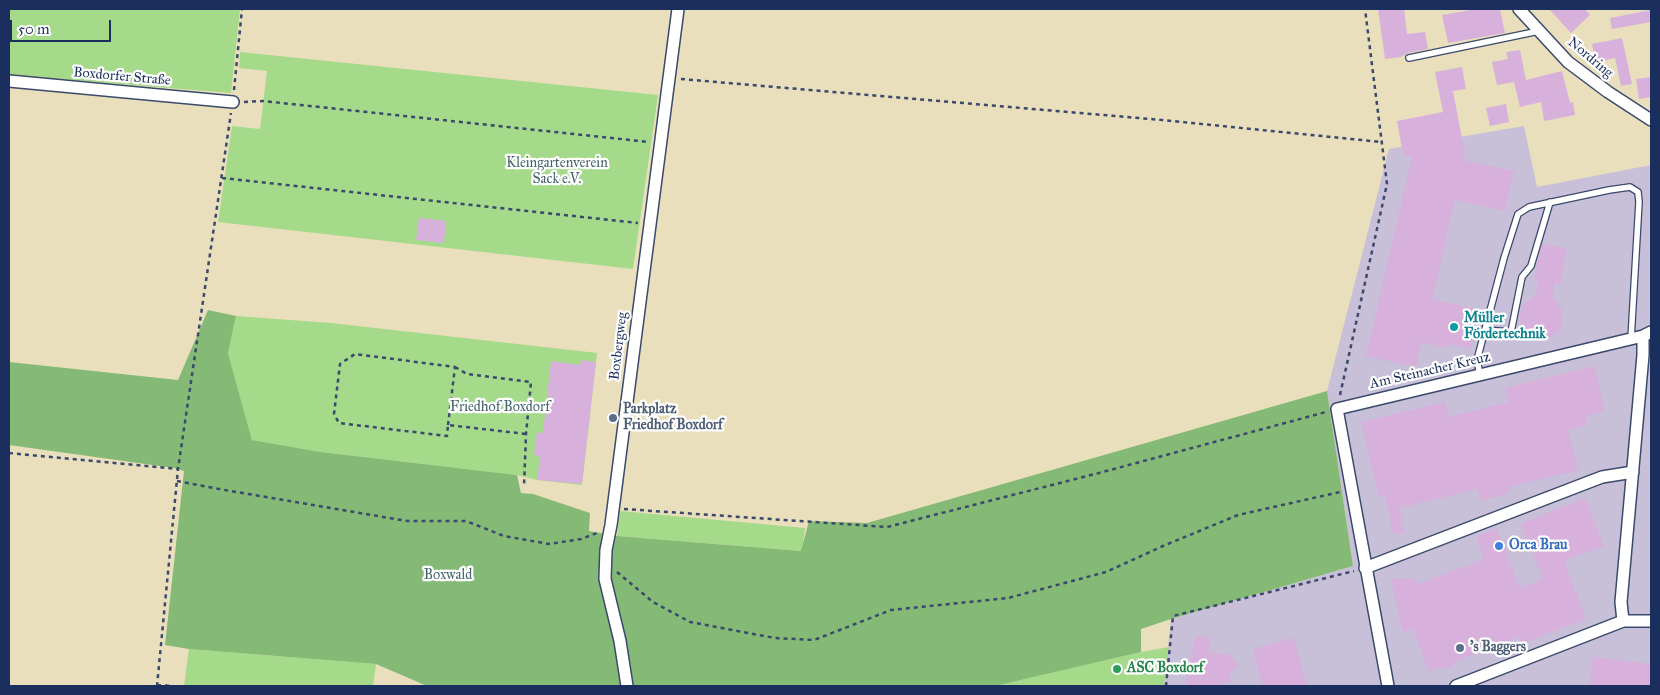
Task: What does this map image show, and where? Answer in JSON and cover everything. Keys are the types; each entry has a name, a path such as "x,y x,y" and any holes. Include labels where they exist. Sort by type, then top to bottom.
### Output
{"street":[{"name":"Boxbergweg","path":"627,686 620,641 605,579 606,550 678,9"},
{"name":"Nordring","path":"1519,9 1568,62 1608,92 1651,120"},
{"name":"Boxdorfer Straße","path":"9,81 233,102"},
{"name":"Am Steinacher Kreuz","path":"1337,409 1647,334"},
{"path":"1623,621 1621,602 1643,355 1647,334"},
{"path":"1337,409 1388,686"},
{"path":"1365,568 1602,477 1633,472"},
{"path":"1456,686 1623,621 1651,621"}],"lane":[{"path":"1409,58 1539,31"},
{"path":"1480,375 1478,360 1504,258 1518,214 1529,207 1630,187 1638,192 1631,339"},
{"path":"1485,330 1511,332 1522,277 1531,266 1550,202"},
{"path":"1647,334 1651,325"}],"path":[{"path":"173,686 157,686 178,469 233,102 242,9"},
{"path":"613,508 887,527 1337,409 1387,184 1366,9"},
{"path":"669,78 1162,120 1382,142"},
{"path":"233,102 264,101 635,140"},
{"path":"222,178 640,224"},
{"path":"455,367 447,436 339,423 334,414 340,364 355,354 455,367 467,374 531,382 524,486"},
{"path":"448,425 526,434"},
{"path":"9,452 178,469"},
{"path":"177,480 219,489 407,520 466,521 504,536 549,544 581,539 610,527"},
{"path":"606,550 618,572 653,602 690,622 775,638 814,640 891,610 1008,598 1106,572 1238,515 1352,490"},
{"path":"1166,686 1173,616 1365,568"}],"shaded area":[{"path":"1524,126 1537,187 1651,165 1651,686 1164,686 1171,619 1353,566 1327,391 1389,149"}],"green space":[{"path":"9,9 240,9 231,93 9,75"},
{"name":"Kleingartenverein Sack e.V.","path":"240,52 658,95 633,269 218,222 232,126 260,129 267,71 239,68"},
{"name":"Boxwald","path":"208,310 236,316 228,353 252,440 321,452 517,475 521,493 533,494 590,513 589,531 617,536 801,551 809,521 867,523 1327,391 1353,566 1141,629 1141,652 995,686 427,686 376,664 189,649 165,645 184,471 9,445 9,362 178,380"},
{"name":"Friedhof Boxdorf","path":"236,316 331,323 597,353 582,485 537,480 517,475 321,452 252,440 228,353"},
{"path":"620,511 805,528 802,551 617,536"},
{"name":"ASC Boxdorf","path":"1169,647 1164,686 995,686 1141,652"},
{"path":"189,649 376,664 373,686 184,686"}],"building":[{"path":"1378,9 1404,9 1407,34 1425,32 1428,49 1408,53 1401,57 1385,59"},
{"path":"1476,9 1500,9 1505,33 1448,43 1442,15"},
{"path":"1549,9 1585,9 1590,15 1571,33"},
{"path":"1651,10 1651,22 1612,29 1610,18"},
{"path":"1622,38 1632,84 1621,86 1615,58 1596,62 1592,44"},
{"path":"1520,50 1526,80 1562,71 1570,103 1573,102 1575,115 1544,121 1541,102 1520,107 1514,82 1497,85 1492,62 1508,59 1506,52"},
{"path":"1462,67 1466,89 1453,91 1464,149 1463,160 1514,171 1505,211 1455,200 1432,299 1479,310 1470,349 1450,344 1449,348 1422,342 1416,367 1366,356 1412,157 1403,155 1397,121 1443,112 1435,72"},
{"path":"1651,77 1651,97 1639,99 1636,79"},
{"path":"1506,104 1509,122 1490,126 1486,108"},
{"path":"419,218 446,221 444,243 416,240"},
{"path":"1542,244 1566,248 1561,284 1554,283 1553,298 1563,312 1561,329 1547,339 1529,336 1519,321 1522,305 1536,295 1538,280 1534,279"},
{"path":"581,360 596,362 582,484 537,480 540,456 534,455 537,432 543,433 551,361 580,365"},
{"path":"1594,366 1605,411 1586,416 1588,425 1568,430 1578,470 1509,487 1510,493 1480,501 1478,489 1399,508 1405,532 1393,534 1385,496 1379,497 1361,422 1445,402 1449,417 1509,402 1505,388"},
{"path":"1585,498 1604,546 1564,561 1586,619 1520,644 1518,637 1452,663 1453,666 1442,670 1440,667 1429,672 1413,629 1403,632 1391,578 1416,579 1418,584 1480,561 1484,558 1476,536 1497,528 1520,588 1543,579 1520,524"},
{"path":"1195,636 1210,637 1208,652 1231,655 1239,667 1230,673 1230,683 1224,683 1224,686 1185,686"},
{"path":"1294,638 1307,686 1263,686 1253,649"},
{"path":"1593,657 1651,664 1651,686 1590,686"}],"place":[{"name":"Müller Fördertechnik","path":"1454,327"},
{"name":"Parkplatz Friedhof Boxdorf","path":"613,418"},
{"name":"Orca Brau","path":"1499,546"},
{"name":"'s Baggers","path":"1460,648"},
{"name":"ASC Boxdorf","path":"1117,669"}]}
